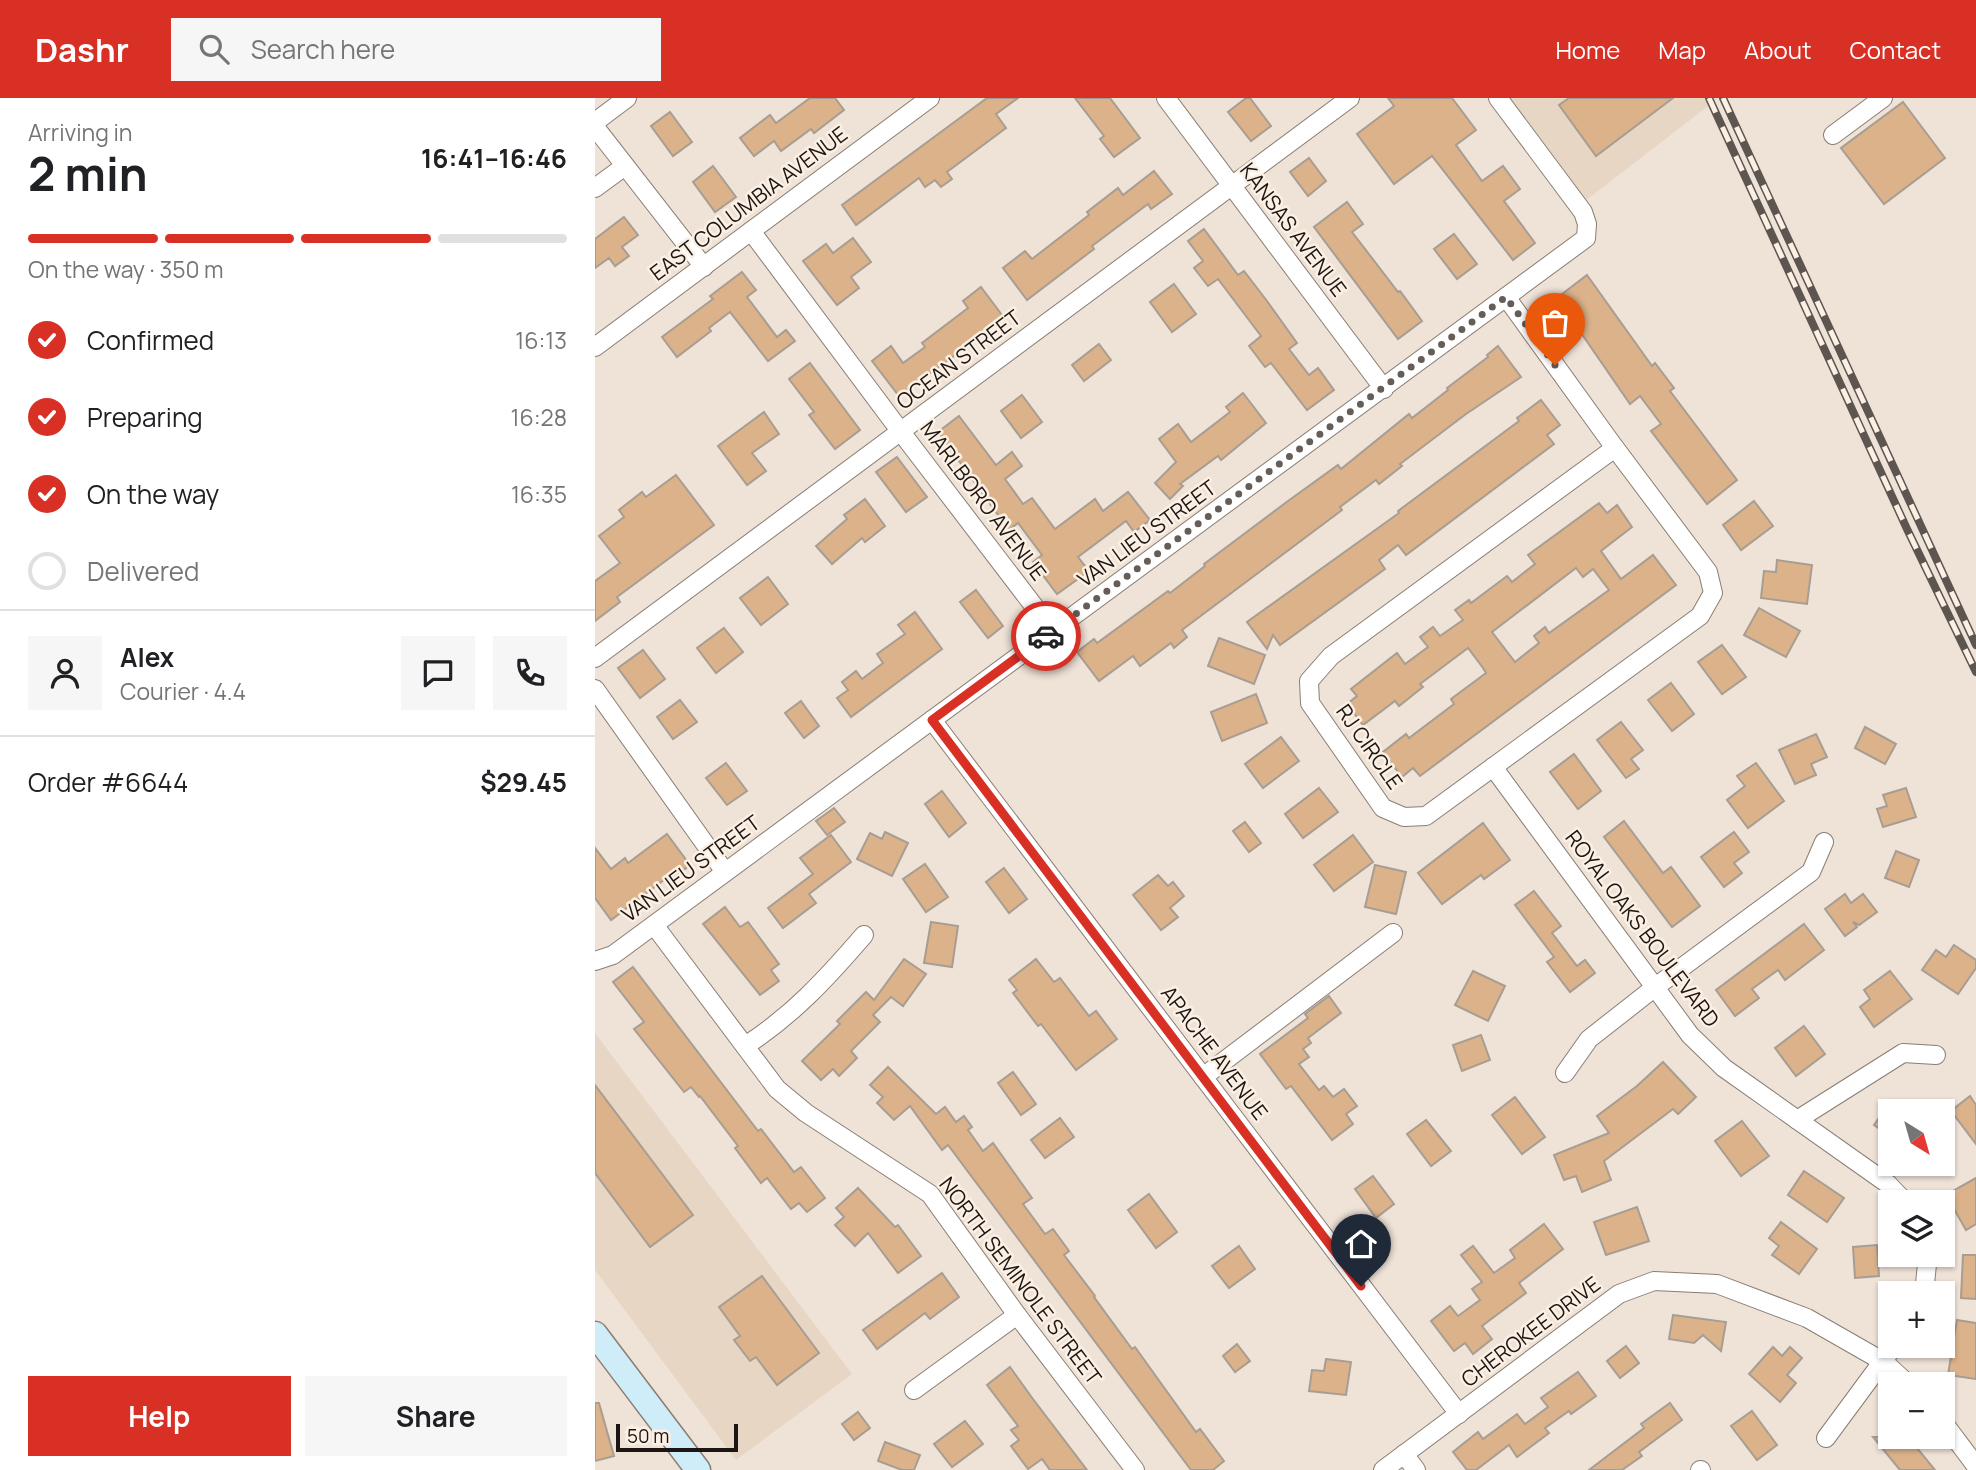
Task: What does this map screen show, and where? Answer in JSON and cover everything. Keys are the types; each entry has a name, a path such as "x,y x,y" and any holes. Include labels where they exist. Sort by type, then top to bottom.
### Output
{"main road":[{"path":"595,1334 698,1470"}],"street":[{"path":"627,98 595,124 704,267"},
{"name":"EAST COLUMBIA AVENUE","path":"595,347 930,98"},
{"name":"KANSAS AVENUE","path":"1166,98 1384,388"},
{"name":"OCEAN STREET","path":"595,658 1350,98"},
{"name":"VAN LIEU STREET","path":"595,961 613,955 1586,238 1587,224 1583,212 1498,98"},
{"path":"1833,135 1883,98"},
{"path":"595,188 625,166"},
{"name":"MARLBORO AVENUE","path":"751,231 1053,631"},
{"name":"RJ CIRCLE","path":"1506,297 1708,572 1713,593 1700,616 1426,816 1405,817 1383,808 1310,703 1309,681 1331,656 1615,447"},
{"path":"595,688 725,872"},
{"name":"APACHE AVENUE","path":"932,720 1459,1414"},
{"name":"ROYAL OAKS BOULEVARD","path":"1493,767 1690,1035 1724,1068 1894,1190"},
{"path":"1565,1073 1589,1039 1811,872 1825,842"},
{"name":"NORTH SEMINOLE STREET","path":"654,925 777,1089 806,1113 930,1194 1017,1315 1135,1470"},
{"path":"1203,1077 1393,933"},
{"path":"745,1046 778,1025 825,980 864,935"},
{"path":"1797,1120 1903,1053 1936,1055"},
{"name":"CHEROKEE DRIVE","path":"1383,1470 1619,1294 1654,1281 1717,1284 1807,1318 1884,1362 1894,1372"},
{"path":"913,1390 1017,1315"},
{"path":"1826,1438 1886,1358"},
{"path":"1955,1438 1976,1466"},
{"path":"1404,1454 1416,1470"}],"shaded area":[{"path":"1509,98 1715,98 1716,100 1585,201"},
{"path":"595,1033 852,1374 736,1460 595,1270"}],"building":[{"path":"810,98 835,98 844,110 814,133 811,129 781,151 774,141 754,156 740,138 770,115 776,123"},
{"path":"987,98 1018,98 996,114 1006,128 947,172 952,179 941,187 935,180 925,187 919,178 856,225 842,205"},
{"path":"1075,98 1110,98 1140,138 1114,157 1100,139 1104,136"},
{"path":"1246,98 1250,98 1271,126 1251,141 1228,112"},
{"path":"1388,98 1452,98 1476,130 1456,145 1482,181 1503,166 1520,189 1504,201 1535,243 1513,260 1432,156 1394,184 1357,134 1394,106"},
{"path":"1569,98 1673,98 1596,156 1559,105"},
{"path":"1903,102 1945,158 1884,204 1841,148"},
{"path":"670,112 692,142 673,156 651,126"},
{"path":"1309,158 1326,181 1308,196 1290,172"},
{"path":"713,166 736,197 715,212 693,182"},
{"path":"1154,171 1172,194 1151,209 1148,204 1027,300 1003,268 1025,251 1032,259 1089,215 1087,212 1118,188 1123,195"},
{"path":"1347,202 1363,224 1352,232 1422,321 1398,339 1314,227"},
{"path":"624,217 638,235 622,247 629,256 615,266 609,258 595,268 595,239"},
{"path":"1204,229 1238,275 1244,271 1267,301 1297,343 1289,349 1309,375 1318,368 1334,390 1307,410 1271,363 1265,367 1249,346 1261,336 1218,279 1208,286 1194,268 1203,261 1188,241"},
{"path":"1454,234 1477,264 1457,279 1434,249"},
{"path":"853,238 871,262 851,277 859,288 837,305 803,261 826,244 833,253"},
{"path":"742,272 756,290 747,297 777,337 786,330 795,341 768,361 730,312 709,328 711,331 677,357 662,337 713,299 710,296"},
{"path":"1587,275 1652,366 1655,363 1674,388 1670,391 1737,480 1707,504 1651,431 1661,424 1640,396 1630,404 1557,298"},
{"path":"1174,284 1196,314 1172,332 1150,302"},
{"path":"981,287 1005,319 899,396 872,361 891,346 903,363 925,347 922,343 968,308 963,301"},
{"path":"1099,344 1111,360 1084,381 1072,365"},
{"path":"1498,346 1521,377 1466,414 1400,464 1402,466 1379,484 1376,480 1340,507 1342,510 1182,630 1187,637 1174,648 1171,643 1140,666 1133,656 1099,681 1077,652 1094,639 1097,643 1168,591 1170,593 1288,501 1338,465 1341,469 1409,414 1412,418"},
{"path":"810,363 860,430 835,449 809,415 814,412 789,379"},
{"path":"1243,393 1266,423 1221,460 1218,456 1180,484 1183,486 1170,499 1155,483 1176,462 1159,439 1178,424 1191,442 1230,412 1226,407"},
{"path":"1022,395 1042,422 1021,438 1001,411"},
{"path":"1541,400 1560,425 1547,435 1554,444 1406,555 1398,545 1379,560 1385,569 1280,645 1273,635 1267,649 1247,622 1399,513 1398,511 1519,421 1517,418"},
{"path":"764,412 779,434 752,453 766,471 747,485 718,446"},
{"path":"959,416 996,465 1012,452 1022,466 1005,479 1023,504 1032,498 1055,529 1095,499 1103,511 1128,492 1150,520 1134,532 1126,521 1078,557 1089,571 1057,594 1033,562 1042,555 1018,523 1009,530 938,432"},
{"path":"897,457 927,497 906,512 876,472"},
{"path":"676,475 714,525 617,597 620,602 595,621 595,581 620,563 599,536 624,517 619,510 642,492 646,497"},
{"path":"865,499 885,526 865,542 862,538 832,564 816,546 847,519 844,515"},
{"path":"1754,501 1773,526 1741,550 1723,525"},
{"path":"1599,503 1607,513 1617,505 1632,527 1601,551 1621,579 1653,555 1676,585 1420,776 1413,768 1402,777 1383,752 1406,734 1409,738 1454,704 1451,699 1486,673 1468,648 1420,684 1423,687 1399,706 1395,701 1363,725 1347,704 1357,696 1351,689 1397,653 1405,664 1428,647 1420,637 1433,627 1440,636 1463,620 1455,610 1469,600 1471,603 1507,576 1512,582 1535,564 1528,555","holes":["1576,568 1583,577 1593,569 1609,590 1549,633 1545,627 1534,636 1539,643 1515,662 1492,632"]},
{"path":"1777,560 1812,565 1807,604 1761,598 1764,571 1776,572"},
{"path":"768,577 788,604 761,625 740,598"},
{"path":"976,590 1003,626 988,638 960,602"},
{"path":"1759,608 1800,631 1786,657 1744,635"},
{"path":"915,612 942,649 851,717 837,698 848,690 842,682 856,671 862,679 883,663 877,654 905,634 898,625"},
{"path":"724,628 743,652 716,673 697,648"},
{"path":"1219,638 1265,655 1254,684 1208,666"},
{"path":"1722,645 1746,677 1722,694 1698,662"},
{"path":"643,650 665,679 640,698 618,668"},
{"path":"1671,683 1694,714 1672,731 1648,700"},
{"path":"1256,694 1267,723 1222,741 1211,712"},
{"path":"680,700 697,722 673,739 657,717"},
{"path":"801,701 819,726 804,738 785,713"},
{"path":"1621,722 1643,750 1631,759 1639,769 1626,778 1597,740"},
{"path":"1865,727 1896,744 1885,764 1855,748"},
{"path":"1816,734 1827,757 1811,764 1816,775 1795,784 1779,750"},
{"path":"1281,737 1299,761 1263,788 1245,764"},
{"path":"1574,754 1601,791 1578,809 1550,772"},
{"path":"726,763 747,791 727,805 706,778"},
{"path":"1756,763 1784,801 1748,828 1727,800 1745,786 1737,776"},
{"path":"1319,788 1338,812 1303,838 1285,814"},
{"path":"1906,788 1916,817 1883,827 1877,809 1887,806 1883,795"},
{"path":"942,791 966,823 949,837 925,804"},
{"path":"834,808 845,822 827,835 816,821"},
{"path":"1624,821 1663,873 1671,867 1700,906 1672,927 1604,837"},
{"path":"1245,822 1261,843 1249,852 1233,831"},
{"path":"1483,823 1510,860 1484,879 1481,875 1442,904 1418,873"},
{"path":"885,832 908,843 892,876 857,859 870,833 882,839"},
{"path":"1734,832 1749,852 1734,863 1742,873 1724,887 1701,857"},
{"path":"667,834 690,865 667,883 664,880 611,920 595,898 595,848 611,869 625,858 628,863"},
{"path":"831,835 851,862 809,894 816,903 783,928 768,908 813,874 800,858"},
{"path":"1353,835 1373,862 1334,891 1314,865"},
{"path":"1896,851 1919,860 1909,887 1885,878"},
{"path":"925,864 948,897 926,912 903,879"},
{"path":"1375,865 1406,872 1396,914 1365,907"},
{"path":"1004,868 1027,899 1009,913 986,882"},
{"path":"1158,875 1168,886 1173,882 1184,896 1170,908 1178,917 1161,930 1133,895"},
{"path":"1534,891 1561,926 1552,933 1577,966 1585,960 1595,973 1570,992 1547,962 1554,957 1515,905"},
{"path":"1845,894 1851,903 1863,894 1877,912 1859,925 1853,922 1857,927 1845,936 1825,909"},
{"path":"725,907 740,927 748,922 779,964 771,970 779,981 760,995 703,924"},
{"path":"931,922 958,926 952,967 924,963"},
{"path":"1804,924 1824,950 1785,980 1778,970 1752,989 1759,998 1735,1016 1716,990"},
{"path":"1954,945 1976,960 1976,968 1958,994 1922,970 1936,950 1946,957"},
{"path":"904,959 926,974 903,1006 891,997 873,1015 880,1022 851,1051 857,1058 839,1076 833,1069 821,1080 802,1061 840,1024 837,1021 866,992 874,1000"},
{"path":"1036,959 1054,982 1060,978 1089,1016 1096,1011 1117,1039 1076,1070 1013,993 1017,990 1009,980"},
{"path":"633,967 758,1131 761,1129 794,1172 801,1167 825,1198 807,1212 799,1203 791,1209 767,1178 761,1183 735,1148 738,1146 700,1096 691,1087 684,1092 634,1029 644,1022 613,982"},
{"path":"1473,971 1505,986 1488,1021 1455,1005"},
{"path":"1890,971 1912,999 1874,1027 1860,1007 1870,999 1864,990"},
{"path":"1329,996 1341,1013 1308,1038 1311,1043 1303,1049 1309,1057 1299,1064 1319,1090 1324,1086 1333,1097 1344,1089 1357,1106 1346,1114 1353,1124 1332,1140 1291,1086 1286,1089 1260,1054 1308,1018 1305,1014"},
{"path":"1804,1026 1825,1054 1796,1076 1775,1048"},
{"path":"1481,1035 1490,1060 1462,1071 1453,1045"},
{"path":"1663,1062 1696,1097 1678,1114 1673,1109 1604,1161 1611,1180 1582,1192 1576,1176 1564,1180 1554,1155 1609,1133 1597,1116 1637,1086"},
{"path":"888,1067 936,1114 945,1107 956,1122 964,1116 972,1127 968,1130 983,1151 993,1143 1032,1198 1023,1204 1045,1234 1053,1229 1069,1251 1064,1255 1132,1349 1135,1347 1196,1432 1200,1429 1224,1461 1213,1470 1191,1470 948,1145 942,1150 910,1106 894,1120 877,1103 883,1097 870,1085"},
{"path":"1013,1072 1036,1104 1021,1115 998,1083"},
{"path":"595,1085 693,1215 650,1247 595,1173"},
{"path":"1970,1096 1976,1105 1976,1144 1955,1116 1955,1108"},
{"path":"1515,1097 1545,1137 1522,1154 1492,1115"},
{"path":"1060,1118 1074,1137 1045,1158 1031,1140"},
{"path":"1426,1120 1451,1151 1431,1166 1407,1134"},
{"path":"1742,1121 1769,1156 1741,1176 1715,1141"},
{"path":"1804,1171 1844,1198 1827,1222 1788,1195"},
{"path":"1373,1176 1394,1204 1376,1218 1355,1189"},
{"path":"1976,1178 1976,1224 1966,1230 1955,1211 1955,1190"},
{"path":"858,1188 895,1227 898,1225 921,1256 898,1273 868,1233 855,1246 835,1225 844,1217 836,1208"},
{"path":"1149,1194 1177,1232 1156,1248 1128,1210"},
{"path":"1637,1207 1649,1241 1606,1255 1594,1222"},
{"path":"1781,1222 1817,1249 1799,1274 1772,1255 1779,1246 1769,1238"},
{"path":"1544,1224 1563,1249 1519,1283 1526,1293 1482,1326 1492,1339 1473,1354 1465,1343 1454,1351 1431,1321 1450,1306 1458,1316 1480,1300 1472,1289 1482,1282 1461,1255 1473,1246 1494,1273 1515,1258 1510,1250"},
{"path":"1877,1245 1879,1276 1855,1278 1853,1247"},
{"path":"1239,1246 1255,1269 1229,1288 1212,1266"},
{"path":"1963,1255 1976,1255 1976,1299 1961,1298"},
{"path":"942,1273 959,1297 930,1319 925,1313 877,1349 863,1330"},
{"path":"762,1276 819,1353 777,1385 756,1357 750,1361 734,1340 740,1336 719,1307"},
{"path":"1673,1315 1726,1322 1721,1351 1703,1335 1694,1343 1669,1339"},
{"path":"1957,1320 1976,1323 1976,1379 1955,1376 1955,1372 1948,1372 1951,1358 1955,1358"},
{"path":"1237,1344 1250,1361 1235,1372 1223,1356"},
{"path":"1626,1346 1639,1363 1620,1378 1607,1361"},
{"path":"1773,1347 1782,1356 1790,1347 1802,1358 1787,1375 1796,1383 1780,1402 1749,1374"},
{"path":"1326,1359 1351,1362 1346,1395 1309,1391 1312,1370 1324,1371"},
{"path":"1010,1367 1087,1470 1050,1470 1042,1459 1028,1469 1011,1446 1019,1440 1011,1430 1018,1426 987,1385"},
{"path":"1578,1372 1596,1396 1545,1428 1549,1433 1517,1457 1509,1445 1476,1470 1467,1470 1453,1452 1478,1432 1483,1439 1517,1414 1525,1424 1548,1407 1541,1398"},
{"path":"595,1403 599,1403 614,1456 595,1461"},
{"path":"1670,1403 1682,1420 1639,1452 1642,1456 1622,1470 1589,1470 1644,1428 1641,1424"},
{"path":"1752,1411 1777,1445 1757,1460 1731,1426"},
{"path":"858,1412 870,1428 854,1440 842,1424"},
{"path":"965,1421 983,1444 952,1467 934,1444"},
{"path":"885,1442 920,1455 914,1470 902,1470 878,1461"},
{"path":"1883,1449 1918,1449 1935,1470 1900,1470"}],"railway":[{"path":"1709,98 1907,529 1976,672"},
{"path":"1723,98 1976,645"}],"way so far":[{"path":"1046,636 1506,297 1555,365"}],"route":[{"path":"1046,636 932,720 1361,1286"}]}
